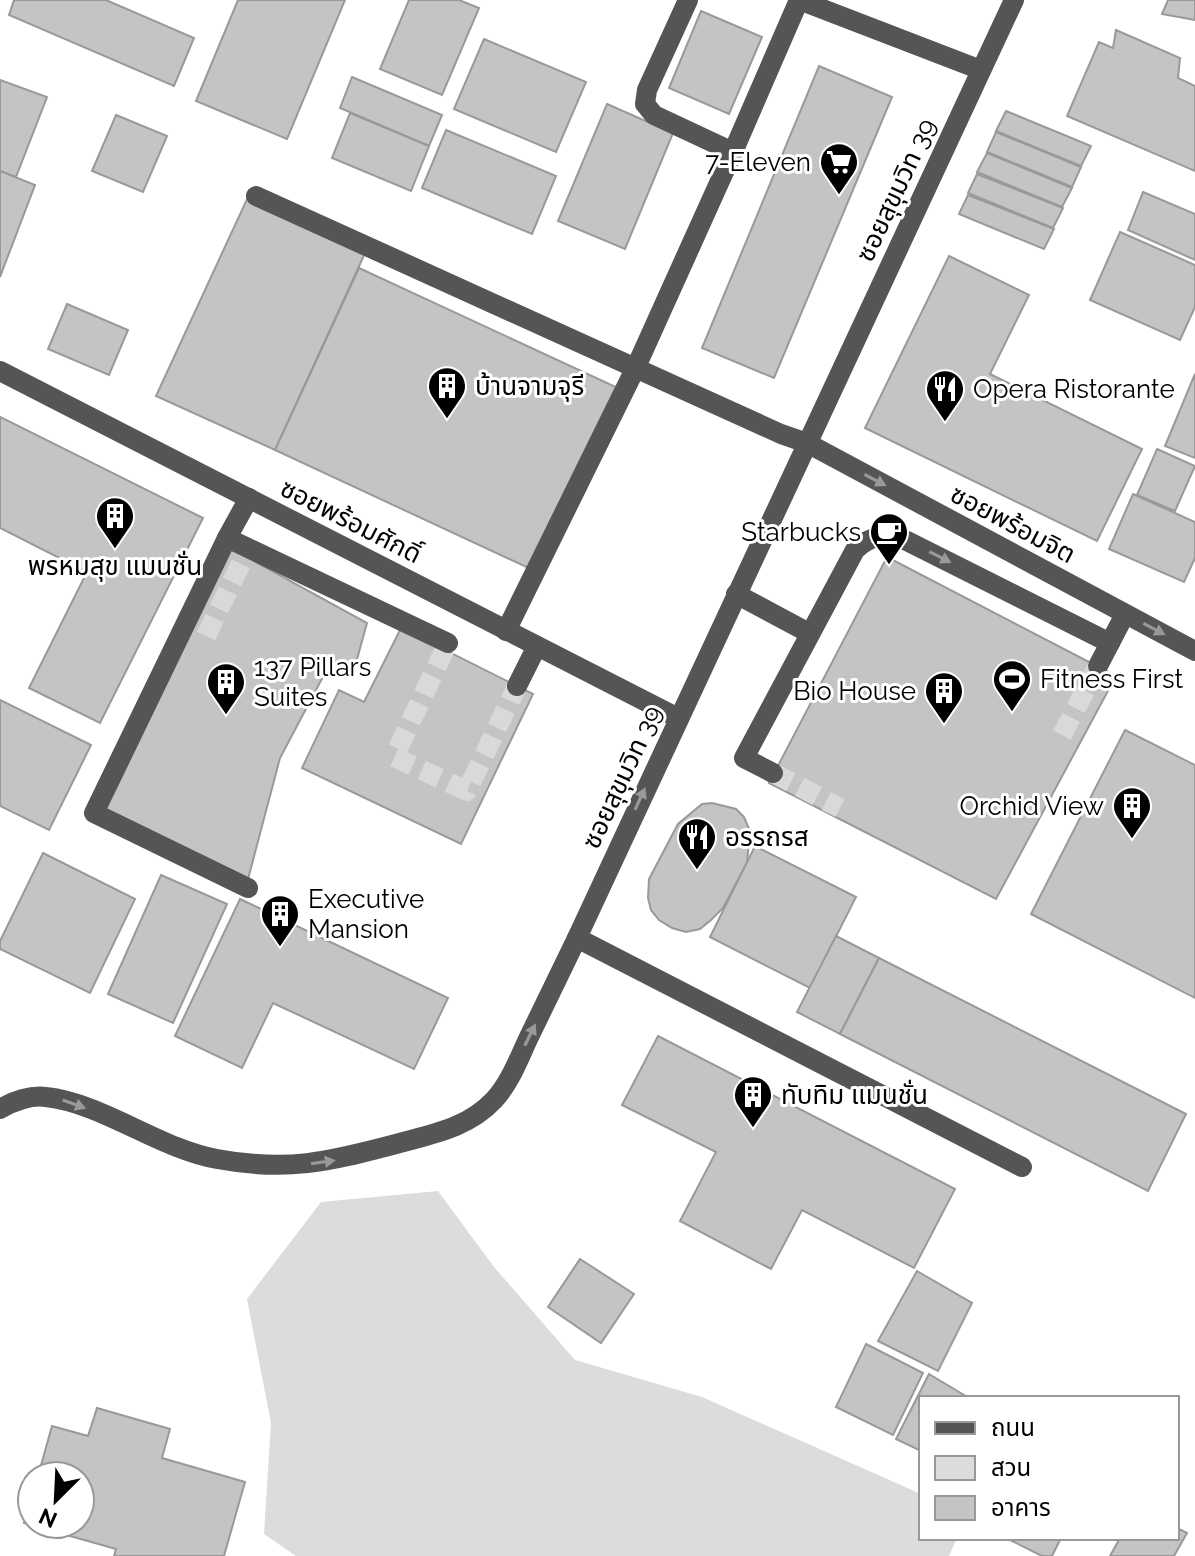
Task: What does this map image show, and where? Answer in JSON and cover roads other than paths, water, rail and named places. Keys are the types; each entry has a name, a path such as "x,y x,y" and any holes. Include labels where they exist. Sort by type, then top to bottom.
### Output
{"street":[{"path":"688,0 647,90 645,104 654,115 733,152"},
{"path":"506,631 636,367 799,0 981,70"},
{"name":"ซอยสุขุมวิท 39","path":"0,1109 24,1099 43,1096 68,1101 213,1159 270,1167 328,1162 455,1127 478,1116 497,1097 513,1071 577,938 1014,0"},
{"name":"ซอยพร้อมจิต","path":"256,196 781,434 807,443 1195,651"},
{"name":"ซอยพร้อมศักดิ์","path":"0,371 678,718"},
{"path":"248,888 94,813 249,498"},
{"path":"773,773 744,758 855,550 867,538 880,535 907,541 1110,643"},
{"path":"227,538 247,552 446,646 465,609"},
{"path":"736,594 809,633"},
{"path":"1098,666 1125,614"},
{"path":"517,686 537,646"},
{"path":"577,938 1022,1167"}],"tunnel":[{"path":"206,636 245,555"},
{"path":"445,649 394,757 467,791 517,686"},
{"path":"1062,735 1098,666"},
{"path":"773,773 840,808"}],"place":[{"name":"7-Eleven","path":"839,196"},
{"name":"บ้านจามจุรี","path":"447,420"},
{"name":"Opera Ristorante","path":"945,423"},
{"name":"พรหมสุข แมนชั่น","path":"115,550"},
{"name":"Starbucks","path":"889,566"},
{"name":"Fitness First","path":"1012,713"},
{"name":"137 Pillars Suites","path":"226,716"},
{"name":"Bio House","path":"944,725"},
{"name":"Orchid View","path":"1132,840"},
{"name":"อรรถรส","path":"697,871"},
{"name":"Executive Mansion","path":"280,948"},
{"name":"ทับทิม แมนชั่น","path":"753,1129"}]}
